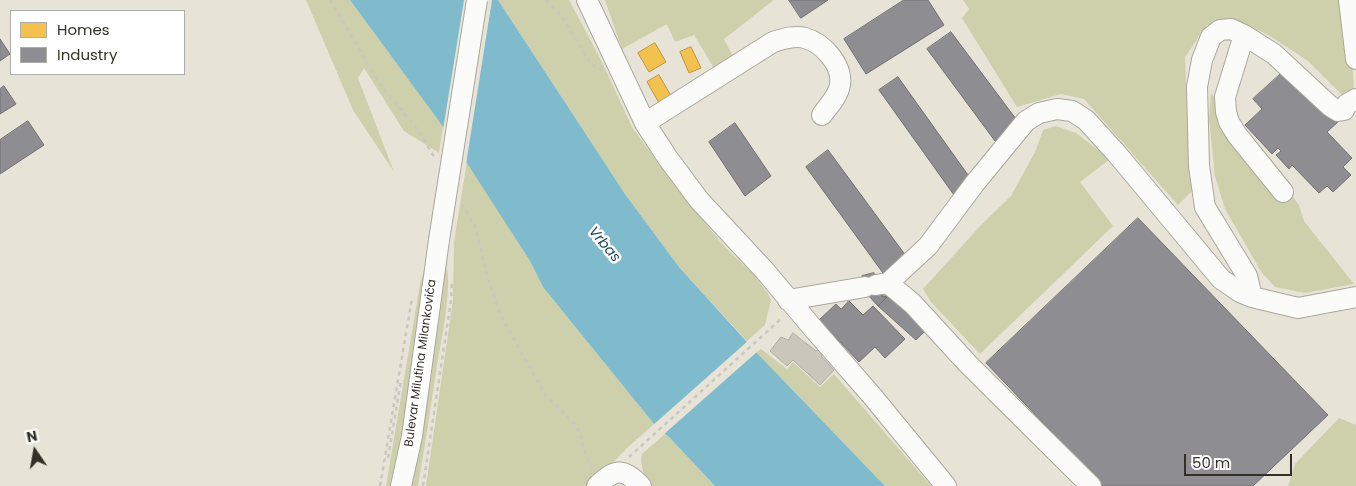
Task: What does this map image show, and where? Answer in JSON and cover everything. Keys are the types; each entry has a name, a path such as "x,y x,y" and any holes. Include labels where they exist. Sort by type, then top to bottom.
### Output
{"street":[{"name":"Bulevar Milutina Milankovića","path":"401,486 412,436 439,240 477,0"},
{"path":"587,0 645,123 667,157 699,200 765,271 788,300 873,396 946,486"},
{"path":"1349,0 1356,59"},
{"path":"1252,297 1246,276 1205,208 1200,166 1197,87 1202,60 1211,37 1220,30 1231,29 1244,35 1274,54 1338,111 1344,110 1348,104 1356,99"},
{"path":"1244,35 1225,97 1226,112 1229,122 1237,135 1282,192"},
{"path":"645,123 774,42 790,38 805,38 826,50 838,67 840,83 838,94 822,115"},
{"path":"788,300 877,285 928,246 975,183 1026,121 1039,114 1057,109 1072,111 1086,120 1117,154 1221,279 1240,292 1252,297 1298,308 1356,297"},
{"path":"877,285 913,304 968,364 1091,486"},
{"path":"603,481 616,472 626,474 641,486"}],"path":[{"path":"330,0 380,84 417,129 438,162"},
{"path":"546,0 562,17 591,64 604,72"},
{"path":"460,201 475,226 487,276 502,316 546,396 575,424 581,436 586,456 603,481"},
{"path":"380,486 413,296"},
{"path":"632,454 770,330"}],"green space":[{"path":"306,0 350,0 443,126 439,153 404,131 364,68 358,78 394,172 353,110"},
{"path":"498,0 569,0 600,58 632,127 673,183 723,245 754,275 767,292 771,300 765,325 747,341 679,267 625,194"},
{"path":"605,0 774,0 724,39 735,60 717,73 694,35 675,42 667,24 622,49"},
{"path":"963,0 1344,0 1349,26 1354,86 1351,95 1342,95 1308,61 1270,36 1245,24 1228,26 1207,25 1185,57 1188,133 1193,190 1178,205 1084,99 1061,94 1017,107 962,18 969,9"},
{"path":"1211,93 1299,205 1304,221 1354,284 1305,293 1275,287 1262,273 1225,209 1215,176 1209,118"},
{"path":"1056,126 1076,133 1110,159 1080,182 1113,226 980,354 931,302 923,289 982,224 1011,196 1035,152 1043,130"},
{"path":"467,161 530,261 543,287 654,424 627,448 590,486 426,486 453,300 454,242"},
{"path":"426,264 428,264 395,486 386,486 420,284"},
{"path":"446,266 448,286 446,314 423,456 418,486 410,486"},
{"path":"761,349 787,369 793,362 820,387 834,374 931,486 885,486 756,352"},
{"path":"1339,418 1356,425 1356,486 1288,486 1295,464"},
{"path":"665,434 715,486 651,486 643,471 641,463 642,454"}],"water":[{"name":"Vrbas","path":"350,0 498,0 625,194 679,267 756,352 885,486 715,486 670,438 654,424 543,287 530,261 447,132"}],"pier":[{"path":"464,0 492,0 466,164 443,130"},
{"path":"749,340 758,351 663,435 652,426"}],"building: Homes":[{"path":"655,43 666,62 649,72 638,53"},
{"path":"691,47 701,68 689,73 680,52"},
{"path":"659,75 674,101 662,108 647,82"}],"building: Industry":[{"path":"789,0 828,0 801,18"},
{"path":"904,0 928,0 944,25 866,74 844,39"},
{"path":"951,32 1019,123 995,141 927,49"},
{"path":"0,39 10,54 0,61"},
{"path":"1285,70 1340,120 1327,132 1352,158 1343,167 1351,175 1333,192 1327,186 1319,193 1292,165 1289,169 1276,155 1281,151 1278,148 1272,154 1245,125 1262,109 1253,99"},
{"path":"898,77 973,182 954,195 879,90"},
{"path":"4,86 16,104 0,114 0,89"},
{"path":"28,121 44,145 0,174 0,140"},
{"path":"735,123 771,176 745,196 709,142"},
{"path":"828,150 906,256 883,273 806,167"},
{"path":"1138,218 1328,415 1253,486 1103,486 986,363"},
{"path":"874,273 878,292 886,298 878,306 867,294 862,276"},
{"path":"882,296 891,296 926,330 916,340 878,306 886,298"},
{"path":"849,301 863,315 873,306 905,339 885,358 875,347 859,362 819,320 836,304 841,309"}],"building: Other":[{"path":"793,333 816,351 818,349 823,354 821,356 834,370 820,385 793,360 787,366 770,351 781,337 788,340"}]}
